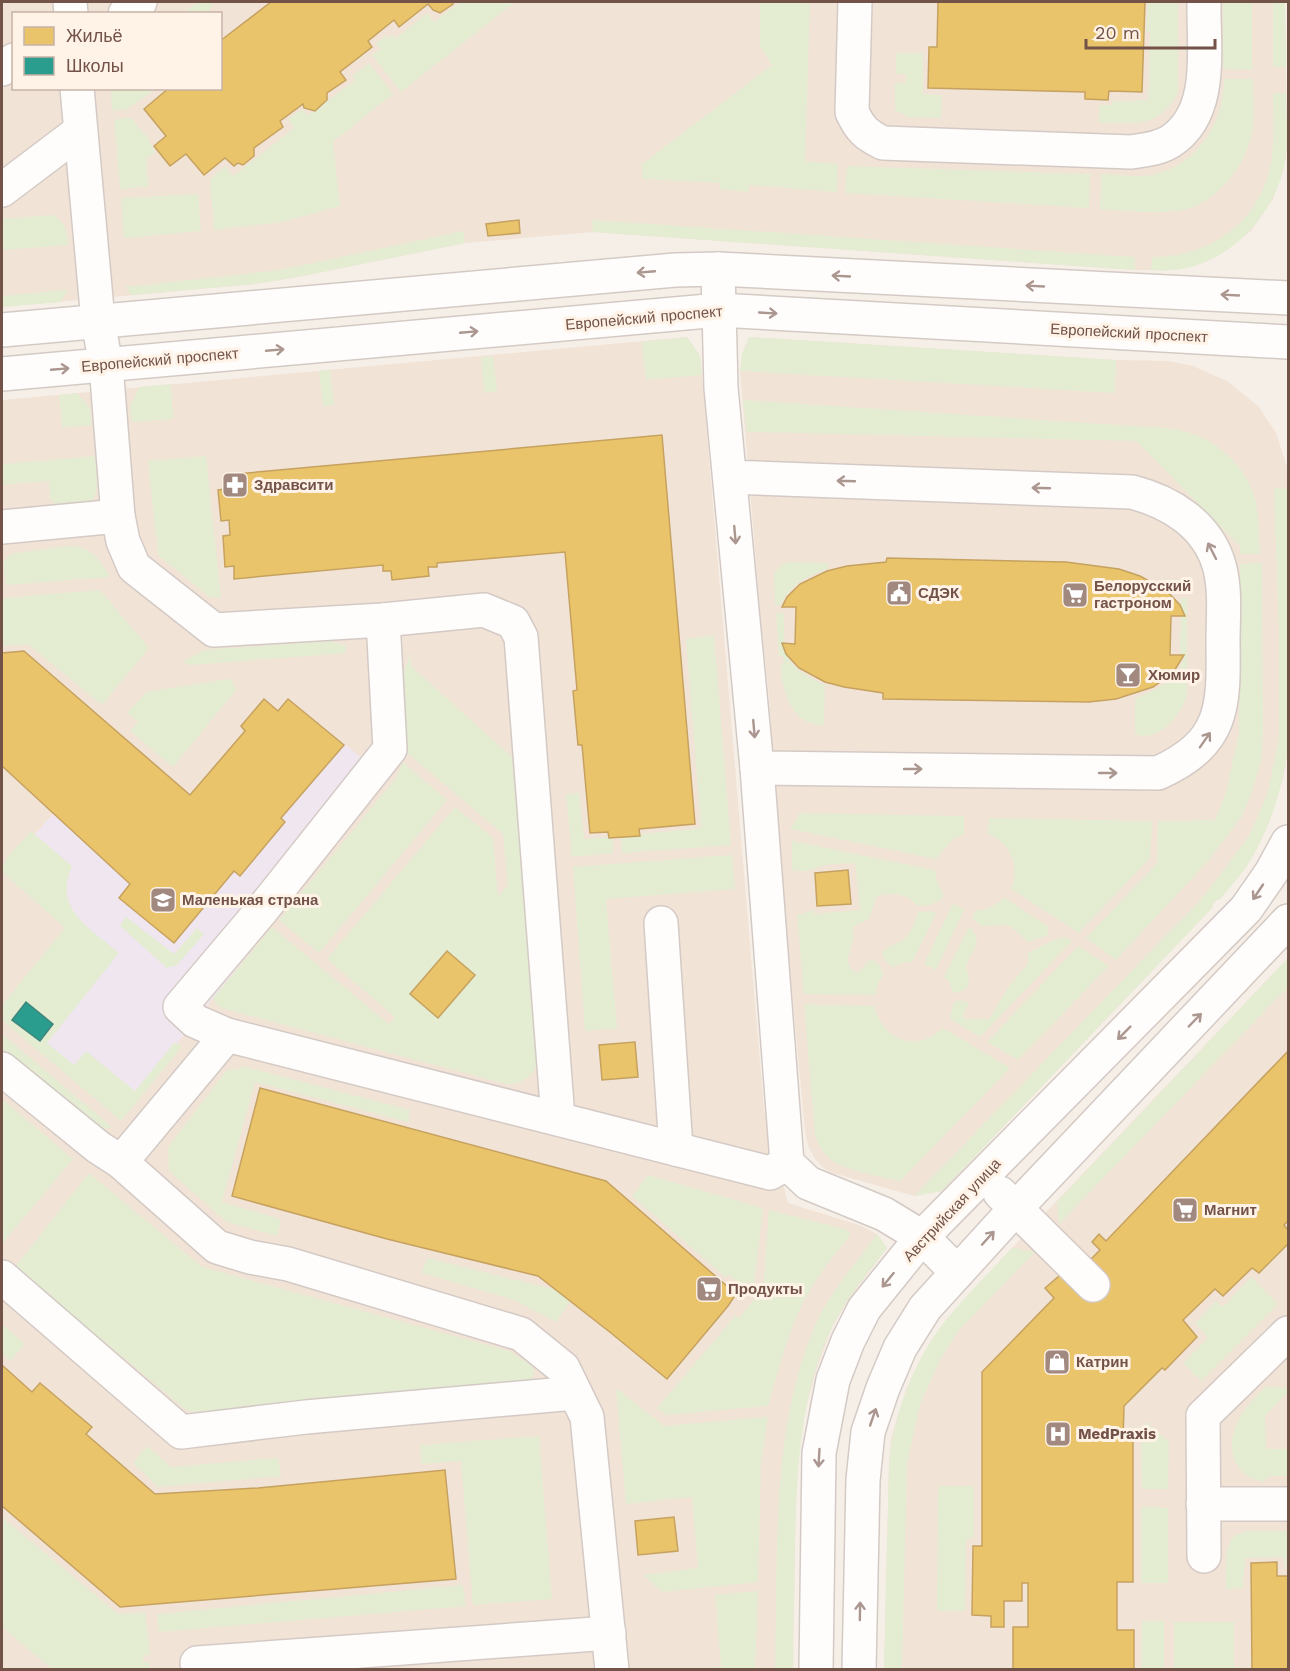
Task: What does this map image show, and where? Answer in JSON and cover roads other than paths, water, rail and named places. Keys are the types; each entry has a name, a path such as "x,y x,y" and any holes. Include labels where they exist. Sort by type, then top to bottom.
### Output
{"street":[{"path":"128,12 140,2"},
{"path":"855,2 852,112 868,136 883,143 1131,152 1158,147 1171,141 1193,116 1201,95 1204,2"},
{"path":"76,90 98,321 105,365 118,516 123,541 134,567 214,630 383,620 484,610 513,622 521,637 558,1119"},
{"path":"2,190 80,131"},
{"path":"718,269 719,363 757,768 787,1163 807,1183 884,1214 922,1237 957,1272"},
{"path":"2,330 663,271 718,269 1288,298"},
{"name":"Европейский проспект","path":"2,374 719,310 1288,342"},
{"path":"730,477 1132,492 1170,505 1188,517 1211,548 1219,565 1223,594 1224,692 1216,722 1202,745 1179,764 1158,773 757,768"},
{"path":"2,527 118,516"},
{"path":"383,620 390,749 262,910 180,1007 195,1021 227,1035 770,1173 787,1163"},
{"name":"Австрийская улица","path":"816,1670 819,1453 833,1380 848,1341 864,1309 922,1237 1246,909 1272,873 1288,842"},
{"path":"859,1670 863,1480 868,1432 900,1348 925,1308 957,1272 1288,921"},
{"path":"661,923 676,1149"},
{"path":"121,1162 227,1035"},
{"path":"2,1069 98,1147 121,1162 217,1247 250,1257 288,1264 521,1334 563,1368 587,1416 612,1670"},
{"path":"983,1176 1093,1284"},
{"path":"2,1277 181,1432 306,1417 575,1393"},
{"path":"1204,1556 1203,1416 1288,1333"},
{"path":"1203,1504 1288,1503"},
{"path":"197,1663 609,1634"}],"place":[{"name":"Здравсити","path":"235,485"},
{"name":"СДЭК","path":"899,593"},
{"name":"Белорусский гастроном","path":"1075,595"},
{"name":"Хюмир","path":"1128,675"},
{"name":"Маленькая страна","path":"163,900"},
{"name":"Магнит","path":"1185,1210"},
{"name":"Продукты","path":"709,1289"},
{"name":"Катрин","path":"1057,1362"},
{"name":"MedPraxis","path":"1058,1434"}]}
